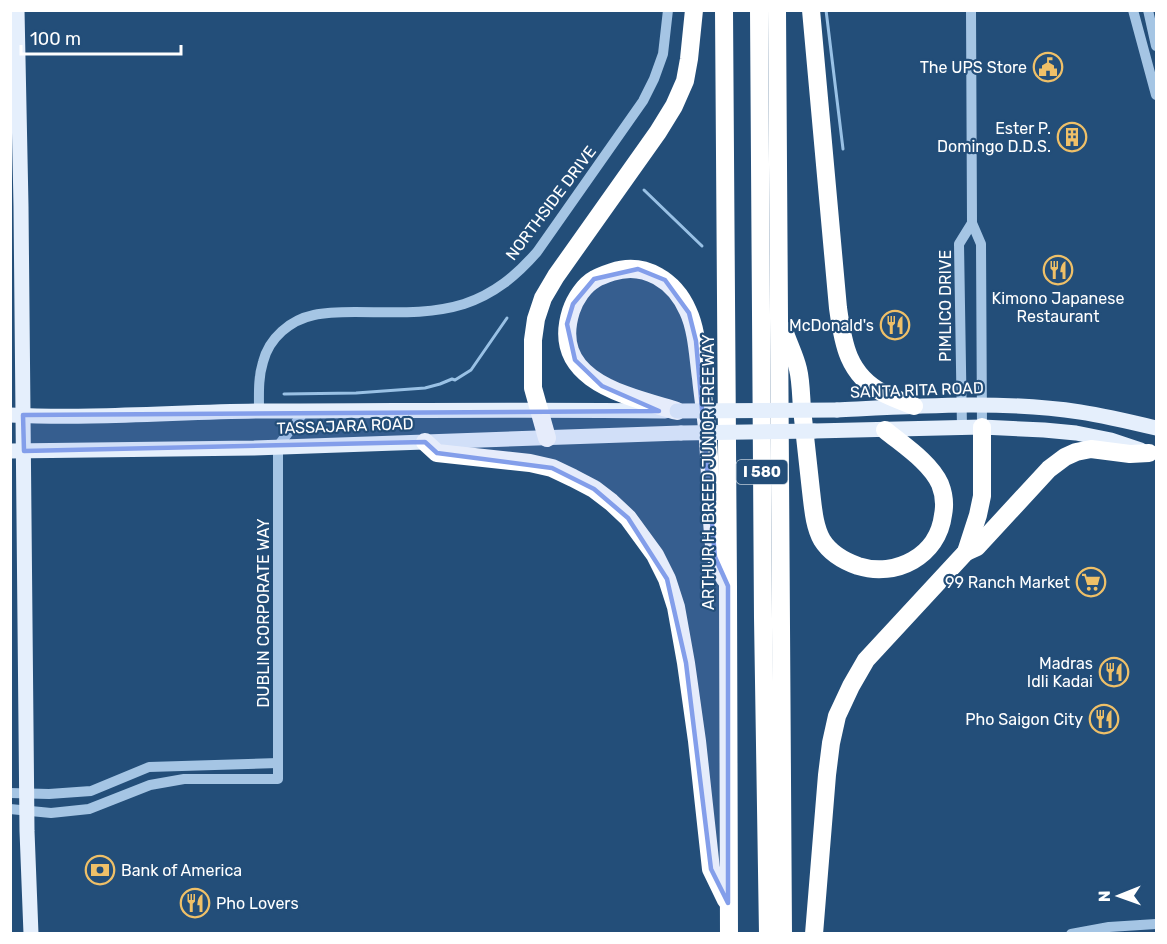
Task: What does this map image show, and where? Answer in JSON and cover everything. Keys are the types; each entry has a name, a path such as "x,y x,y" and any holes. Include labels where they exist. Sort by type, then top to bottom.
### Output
{"highway":[{"path":"547,438 533,388 533,340 536,319 543,298 674,106 685,81 691,48 694,10"},
{"name":"ARTHUR H. BREED JUNIOR FREEWAY","path":"723,10 729,933"},
{"name":"I 580","path":"759,10 763,618 768,933"},
{"name":"I 580","path":"777,10 783,933"},
{"path":"811,10 842,334 848,356 865,380 882,393 914,406"},
{"path":"677,411 602,386 587,375 575,360 567,343 567,324 573,304 594,279 620,269 638,269 653,274 674,288 689,313 696,341 708,440 715,557 728,586"},
{"path":"780,320 798,370 814,515 822,539 834,554 849,563 867,569 900,568 917,560 930,548 943,519 944,504 940,485 934,474 926,464 885,430"},
{"path":"966,552 982,496 982,428"},
{"path":"425,442 437,453 530,463 552,468 573,478 594,489 611,502 628,518 655,555 667,579 676,607 697,741 711,869 728,903"},
{"path":"814,933 831,743 837,716 866,660 966,552 977,547 1049,469 1065,457 1091,449 1130,454 1153,454"}],"main road":[{"path":"17,10 17,451 31,933"},
{"name":"SANTA RITA ROAD","path":"677,411 837,410 914,406 1045,408 1079,412 1156,428"},
{"name":"TASSAJARA ROAD","path":"17,415 51,417 259,411 539,409 677,411"},
{"path":"885,430 962,428 1044,430 1076,433 1110,440 1153,454"},
{"name":"TASSAJARA ROAD","path":"17,451 279,446 681,433 885,430"}],"street":[{"name":"NORTHSIDE DRIVE","path":"259,411 259,379 263,360 269,346 279,333 293,322 313,315 335,312 419,311 463,304 504,284 521,270 543,243 643,101 663,54 668,10"},
{"name":"PIMLICO DRIVE","path":"971,10 972,223 981,244 982,428"},
{"path":"1133,10 1156,95"},
{"path":"1144,51 1156,46 1148,10"},
{"name":"PIMLICO DRIVE","path":"962,428 959,244 972,223"},
{"path":"279,446 304,412"},
{"name":"DUBLIN CORPORATE WAY","path":"27,811 51,813 89,809 150,785 184,779 278,779 279,446"},
{"path":"10,793 49,794 91,791 149,766 279,763"},
{"path":"10,809 27,811"},
{"path":"1071,933 1109,927 1156,924"}],"highlighted area":[{"path":"638,269 665,280 689,313 696,341 715,557 728,586 728,903 711,869 686,663 667,579 628,518 594,489 552,468 437,453 425,442 24,451 23,415 659,411 602,386 575,360 567,324 573,304 594,279"}],"waterway":[{"path":"826,10 843,149"},
{"path":"644,190 702,246"},
{"path":"284,394 356,393 425,388 455,380 471,370 507,318"}],"place":[{"name":"The UPS Store","path":"1048,67"},
{"name":"Ester P. Domingo D.D.S.","path":"1072,137"},
{"name":"Kimono Japanese Restaurant","path":"1058,270"},
{"name":"McDonald's","path":"895,325"},
{"name":"99 Ranch Market","path":"1091,582"},
{"name":"Madras Idli Kadai","path":"1114,672"},
{"name":"Pho Saigon City","path":"1104,719"},
{"name":"Bank of America","path":"100,870"},
{"name":"Pho Lovers","path":"195,903"}]}
